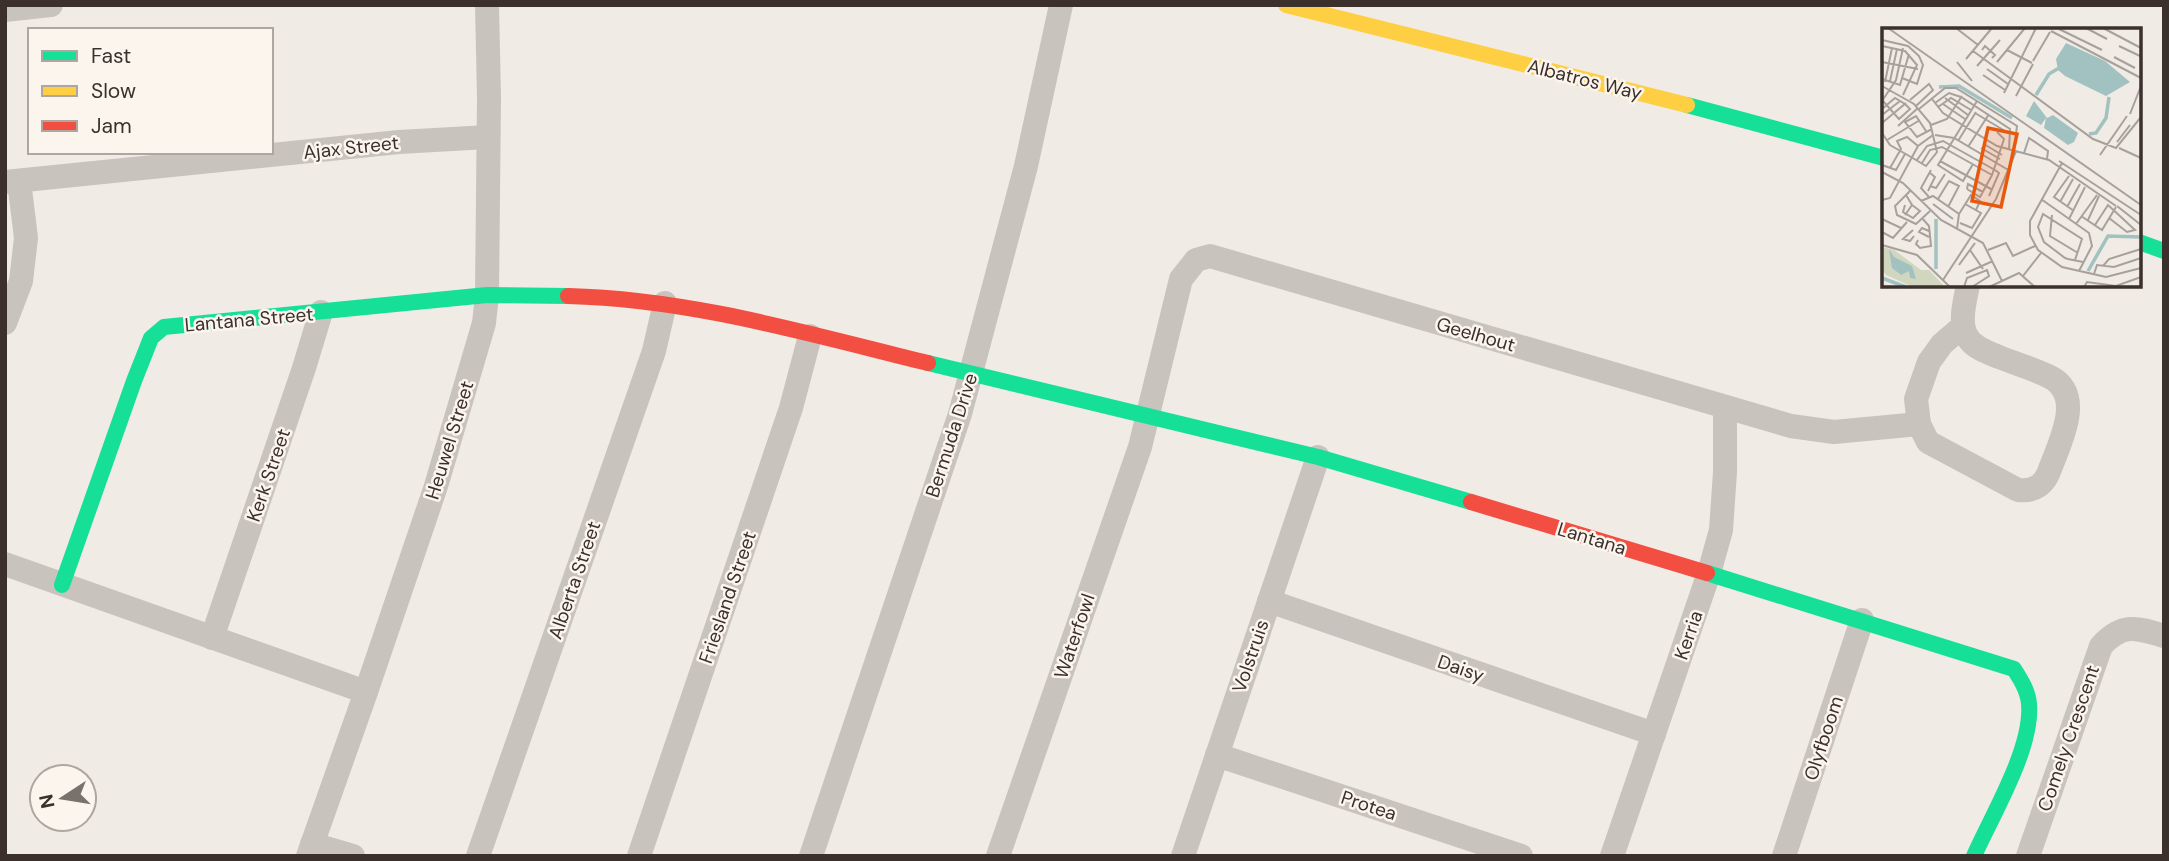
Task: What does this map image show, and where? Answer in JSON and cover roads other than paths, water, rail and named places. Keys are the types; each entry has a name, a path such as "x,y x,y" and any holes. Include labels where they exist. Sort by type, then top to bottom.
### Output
{"street":[{"path":"5,9 51,5"},
{"name":"Heuwel Street","path":"310,850 436,486 484,323 488,137 487,5"},
{"name":"Bermuda Drive","path":"811,856 960,414 1026,166 1061,5"},
{"name":"Albatros Way","path":"1286,5 1619,88 1882,157"},
{"name":"Ajax Street","path":"12,182 399,142 488,137"},
{"path":"5,323 21,281 26,238 12,182"},
{"path":"2141,243 2164,251"},
{"name":"Geelhout","path":"1148,416 1181,279 1196,260 1210,256 1791,426 1834,432 1919,424"},
{"path":"1963,326 1942,344 1929,362 1916,399 1919,424 1928,442 2018,490 2035,489 2042,485 2049,473 2067,423 2066,393 2051,377 1978,348 1968,338 1963,326 1968,287"},
{"name":"Lantana Street","path":"62,585 151,338 164,327 198,321 486,295 600,297 665,303 720,313 810,336"},
{"name":"Alberta Street","path":"478,856 654,351 665,303"},
{"name":"Kerk Street","path":"212,638 321,312"},
{"name":"Lantana","path":"810,336 1318,457 1709,573 2014,669 2025,684 2030,711 2022,750 1974,856"},
{"name":"Friesland Street","path":"639,856 791,408 810,336"},
{"name":"Kerria","path":"1612,856 1709,573 1721,530 1725,472 1725,407"},
{"name":"Waterfowl","path":"998,856 1140,447 1148,416"},
{"name":"Volstruis","path":"1183,856 1318,457"},
{"path":"5,564 366,692"},
{"name":"Daisy","path":"1269,601 1654,734"},
{"name":"Olyfboom","path":"1784,856 1861,620"},
{"name":"Comely Crescent","path":"2028,856 2101,646 2110,636 2126,629 2140,628 2164,636"},
{"name":"Protea","path":"1217,755 1521,856"},
{"path":"310,850 353,856"}]}
